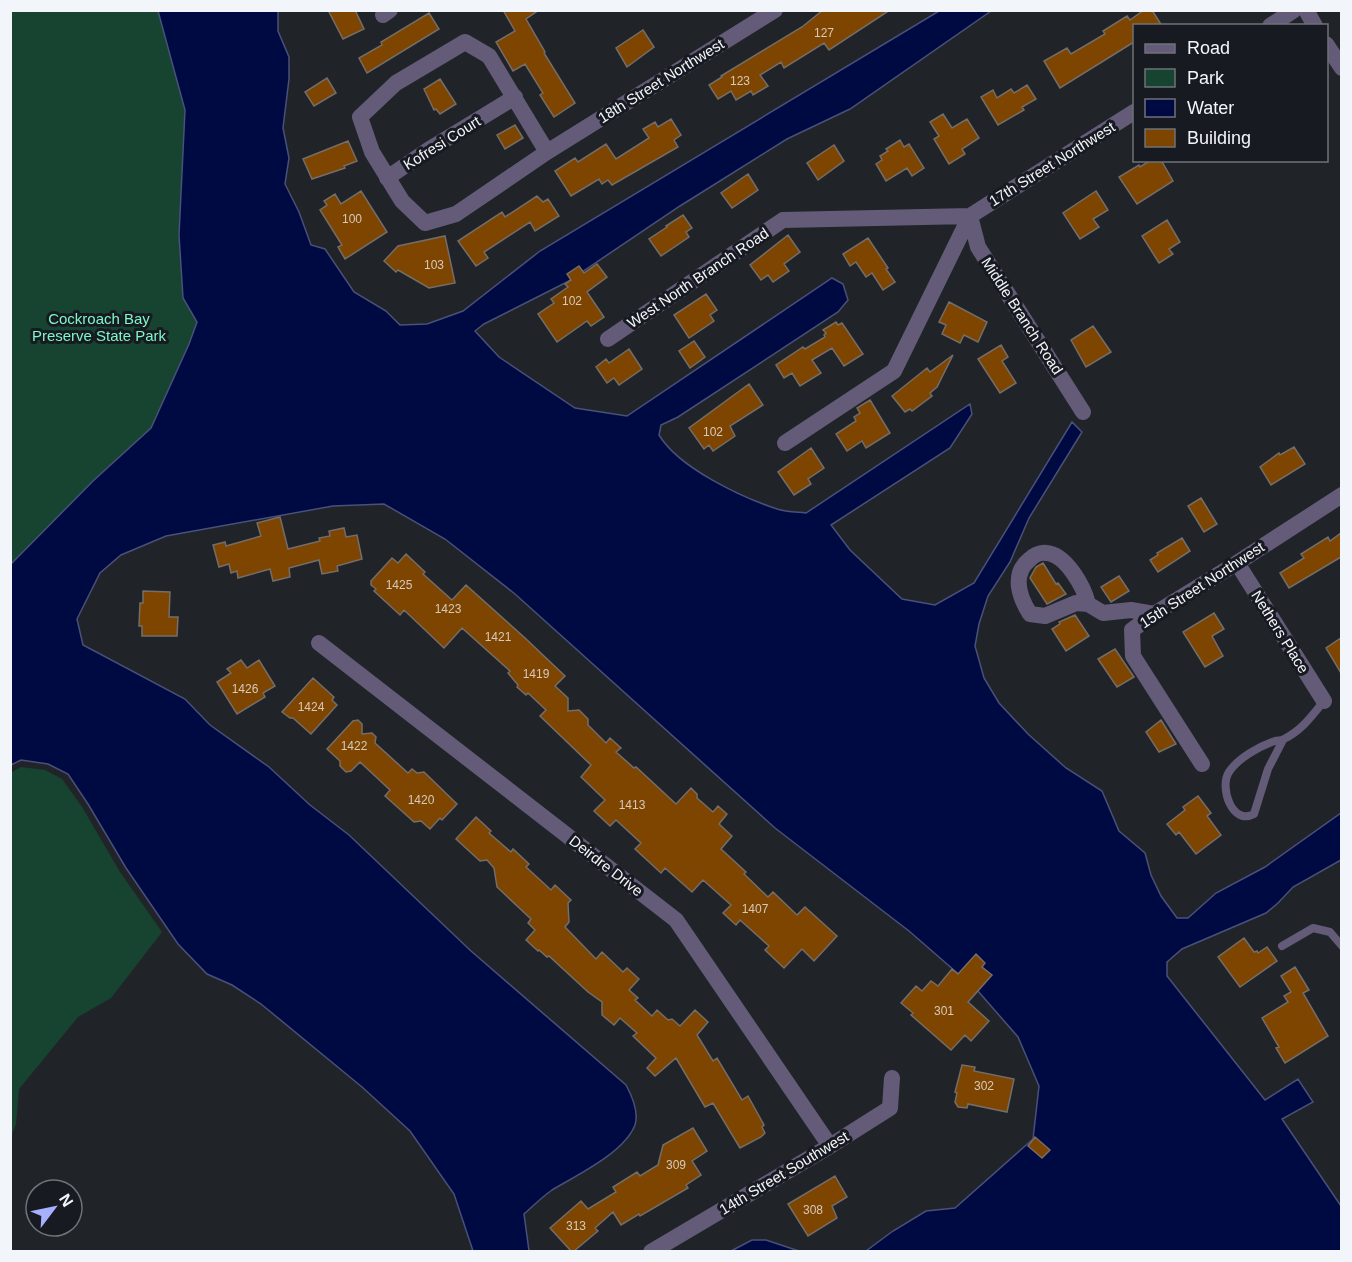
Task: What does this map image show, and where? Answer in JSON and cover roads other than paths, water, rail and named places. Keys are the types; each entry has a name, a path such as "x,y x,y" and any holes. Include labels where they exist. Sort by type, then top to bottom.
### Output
{"street":[{"name":"18th Street Northwest","path":"387,178 402,201 425,223 456,214 547,152 775,10"},
{"path":"1273,24 1294,10"},
{"path":"1306,10 1314,24"},
{"name":"Kofresi Court","path":"515,97 387,178 372,152 360,117 396,82 465,42 489,56 515,97 547,152"},
{"path":"1328,47 1341,68"},
{"name":"17th Street Northwest","path":"970,216 1133,113"},
{"path":"785,443 894,371 970,216"},
{"name":"West North Branch Road","path":"608,339 783,220 970,216"},
{"name":"Middle Branch Road","path":"970,216 978,247 1083,412"},
{"name":"15th Street Northwest","path":"1202,764 1133,656 1132,630 1341,495"},
{"path":"1088,604 1077,578 1068,565 1056,556 1046,553 1038,554 1025,563 1018,582 1021,600 1030,615 1045,616 1076,603 1088,604 1103,613 1131,610 1154,614"},
{"name":"Nethers Place","path":"1237,563 1324,701"},
{"name":"Deirdre Drive","path":"319,643 676,920 830,1146"},
{"name":"14th Street Southwest","path":"651,1251 830,1146 890,1108 892,1078"}],"lane":[{"path":"1283,740 1268,769 1254,814 1248,818 1241,817 1235,812 1224,787 1228,773 1237,762 1274,741 1283,740 1305,725 1324,701"},
{"path":"1282,945 1313,928 1330,932 1341,946"}],"water":[{"path":"158,11 278,11 278,31 289,57 289,79 283,128 289,158 285,184 299,212 311,245 325,249 354,292 386,311 400,325 427,324 463,311 540,251 939,11 991,11 850,109 787,139 680,206 567,282 484,324 475,331 499,357 575,408 627,416 832,278 843,284 848,300 838,312 678,417 661,425 659,435 681,459 712,480 777,509 806,513 970,404 972,414 950,448 831,525 850,550 902,599 935,605 974,583 1072,422 1082,432 1029,518 1010,562 988,596 975,646 984,678 999,703 1028,734 1066,768 1102,791 1119,831 1145,853 1151,875 1161,896 1177,918 1188,918 1216,893 1265,867 1341,813 1341,860 1293,887 1266,913 1182,949 1167,962 1167,976 1265,1100 1298,1079 1313,1102 1282,1119 1341,1206 1341,1251 866,1251 926,1211 955,1208 1033,1139 1039,1086 1018,1037 978,991 909,931 775,828 515,594 445,539 384,504 333,506 166,536 121,555 100,573 77,619 83,645 185,699 210,725 269,767 310,805 349,835 471,951 626,1085 633,1099 635,1125 621,1145 610,1154 552,1190 524,1214 529,1251 473,1251 454,1194 410,1131 362,1087 261,1004 232,985 207,974 178,944 126,868 68,774 48,764 21,760 11,765 11,564 93,481 151,428 197,322 183,298 179,235 185,110"},
{"path":"752,1240 766,1240 799,1251 731,1251"}],"park label":[{"name":"Cockroach Bay Preserve State Park","path":"99,328"}]}
